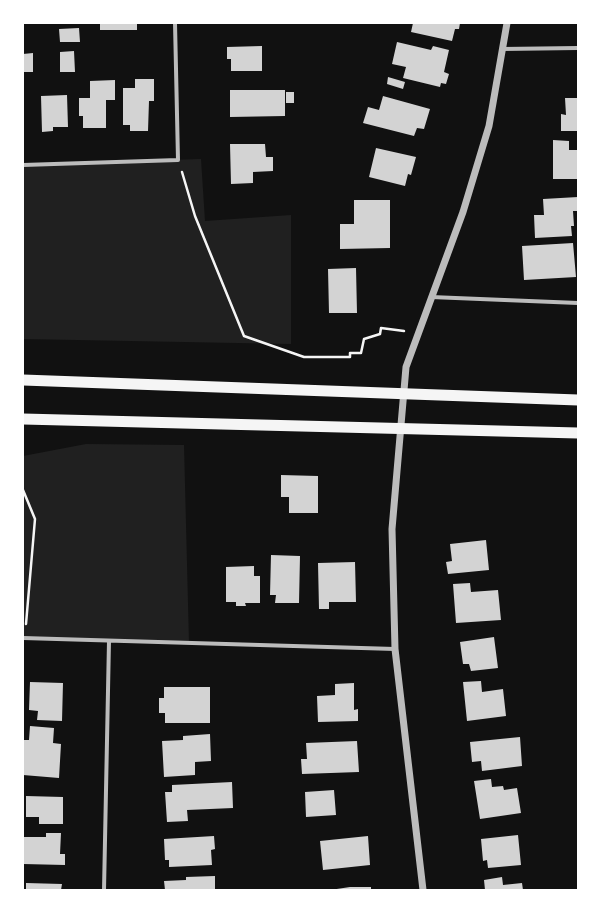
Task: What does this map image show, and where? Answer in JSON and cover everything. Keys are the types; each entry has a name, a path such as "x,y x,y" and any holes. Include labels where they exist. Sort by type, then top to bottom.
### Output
{"highway":[{"path":"23,374 50,380"},
{"path":"23,380 578,400"},
{"path":"23,419 578,433"}],"street":[{"path":"23,165 178,160 175,23"},
{"path":"423,890 395,649 392,529 399,462 406,367 463,212 489,126 501,49 507,23"},
{"path":"501,49 578,48"},
{"path":"431,297 578,303"},
{"path":"24,638 395,649"},
{"path":"104,890 109,641"}],"path":[{"path":"178,160 195,216 244,336 304,357 350,357 350,353 361,353 364,339 380,334 381,328 418,333"},
{"path":"23,490 35,519 24,638"}],"shaded area":[{"path":"201,159 205,221 291,215 291,344 23,339 23,165"},
{"path":"86,444 184,445 189,643 23,638 23,456"}],"building":[{"path":"100,23 137,23 137,30 100,30"},
{"path":"413,23 460,23 459,29 455,29 452,41 411,32"},
{"path":"79,28 80,42 60,42 59,29"},
{"path":"397,42 431,50 433,46 449,50 444,72 449,74 446,84 441,83 440,87 403,78 406,67 392,64"},
{"path":"262,46 262,71 231,71 231,59 227,59 227,47"},
{"path":"74,51 75,72 60,72 60,52"},
{"path":"33,53 33,72 23,72 23,54"},
{"path":"388,77 405,82 403,89 387,84"},
{"path":"135,79 154,79 154,101 149,101 148,131 130,131 130,125 123,125 123,88 135,88"},
{"path":"115,80 115,100 106,100 106,128 83,128 83,116 79,116 79,98 90,98 90,81"},
{"path":"230,90 285,90 285,116 230,117"},
{"path":"286,92 294,92 294,103 286,103"},
{"path":"67,95 68,127 53,127 53,131 42,132 41,96"},
{"path":"383,96 430,109 424,129 417,128 414,136 363,123 368,107 379,110"},
{"path":"565,98 578,98 578,131 561,131 561,114 566,115"},
{"path":"553,140 569,141 569,150 578,150 578,179 553,179"},
{"path":"230,144 265,144 266,157 273,157 273,171 253,172 253,183 231,184"},
{"path":"376,148 416,157 411,175 408,174 405,186 369,177"},
{"path":"578,197 578,211 573,211 574,226 571,226 572,236 535,238 534,215 544,215 543,199"},
{"path":"354,200 390,200 390,248 340,249 340,224 354,224"},
{"path":"573,243 576,277 524,280 522,246"},
{"path":"356,268 357,313 329,313 328,269"},
{"path":"281,475 318,476 318,513 289,513 289,497 281,497"},
{"path":"486,540 489,570 448,574 446,562 452,561 450,544"},
{"path":"271,555 300,556 299,603 275,603 276,595 270,595"},
{"path":"355,562 356,602 329,602 329,609 319,609 318,563"},
{"path":"254,566 254,576 260,576 260,603 245,603 246,606 236,606 236,602 226,602 226,567"},
{"path":"470,583 471,592 498,590 501,620 456,623 453,584"},
{"path":"494,637 498,668 471,671 469,664 463,664 460,642"},
{"path":"481,681 482,692 503,689 506,716 467,721 463,682"},
{"path":"30,682 63,683 62,721 37,720 38,711 29,710"},
{"path":"354,683 354,710 358,709 358,721 318,722 317,696 335,695 335,684"},
{"path":"164,687 210,687 210,723 165,723 165,713 159,713 159,698 164,698"},
{"path":"30,726 54,728 53,743 61,744 59,778 23,775 23,740 29,740"},
{"path":"210,734 211,761 195,762 195,775 164,777 162,741 183,740 183,736"},
{"path":"520,737 522,766 482,771 481,761 472,762 470,742"},
{"path":"357,741 359,772 302,774 301,759 307,759 306,743"},
{"path":"491,779 492,787 503,786 504,790 517,788 521,813 480,819 474,781"},
{"path":"232,782 233,808 187,810 188,821 167,822 165,792 172,792 172,785"},
{"path":"334,790 336,815 306,817 305,792"},
{"path":"26,796 63,797 63,824 39,824 39,817 26,817"},
{"path":"46,833 61,833 60,854 65,854 65,865 23,864 24,837 46,837"},
{"path":"518,835 521,865 488,868 487,860 483,861 481,839"},
{"path":"214,836 215,849 211,850 212,865 169,867 169,860 165,860 164,839"},
{"path":"368,836 370,865 323,870 320,841"},
{"path":"215,876 215,890 165,890 164,881 186,880 186,877"},
{"path":"502,877 503,885 522,883 523,890 485,890 484,880"},
{"path":"26,883 62,884 61,890 26,890"},
{"path":"350,887 371,887 371,890 330,890"}]}
